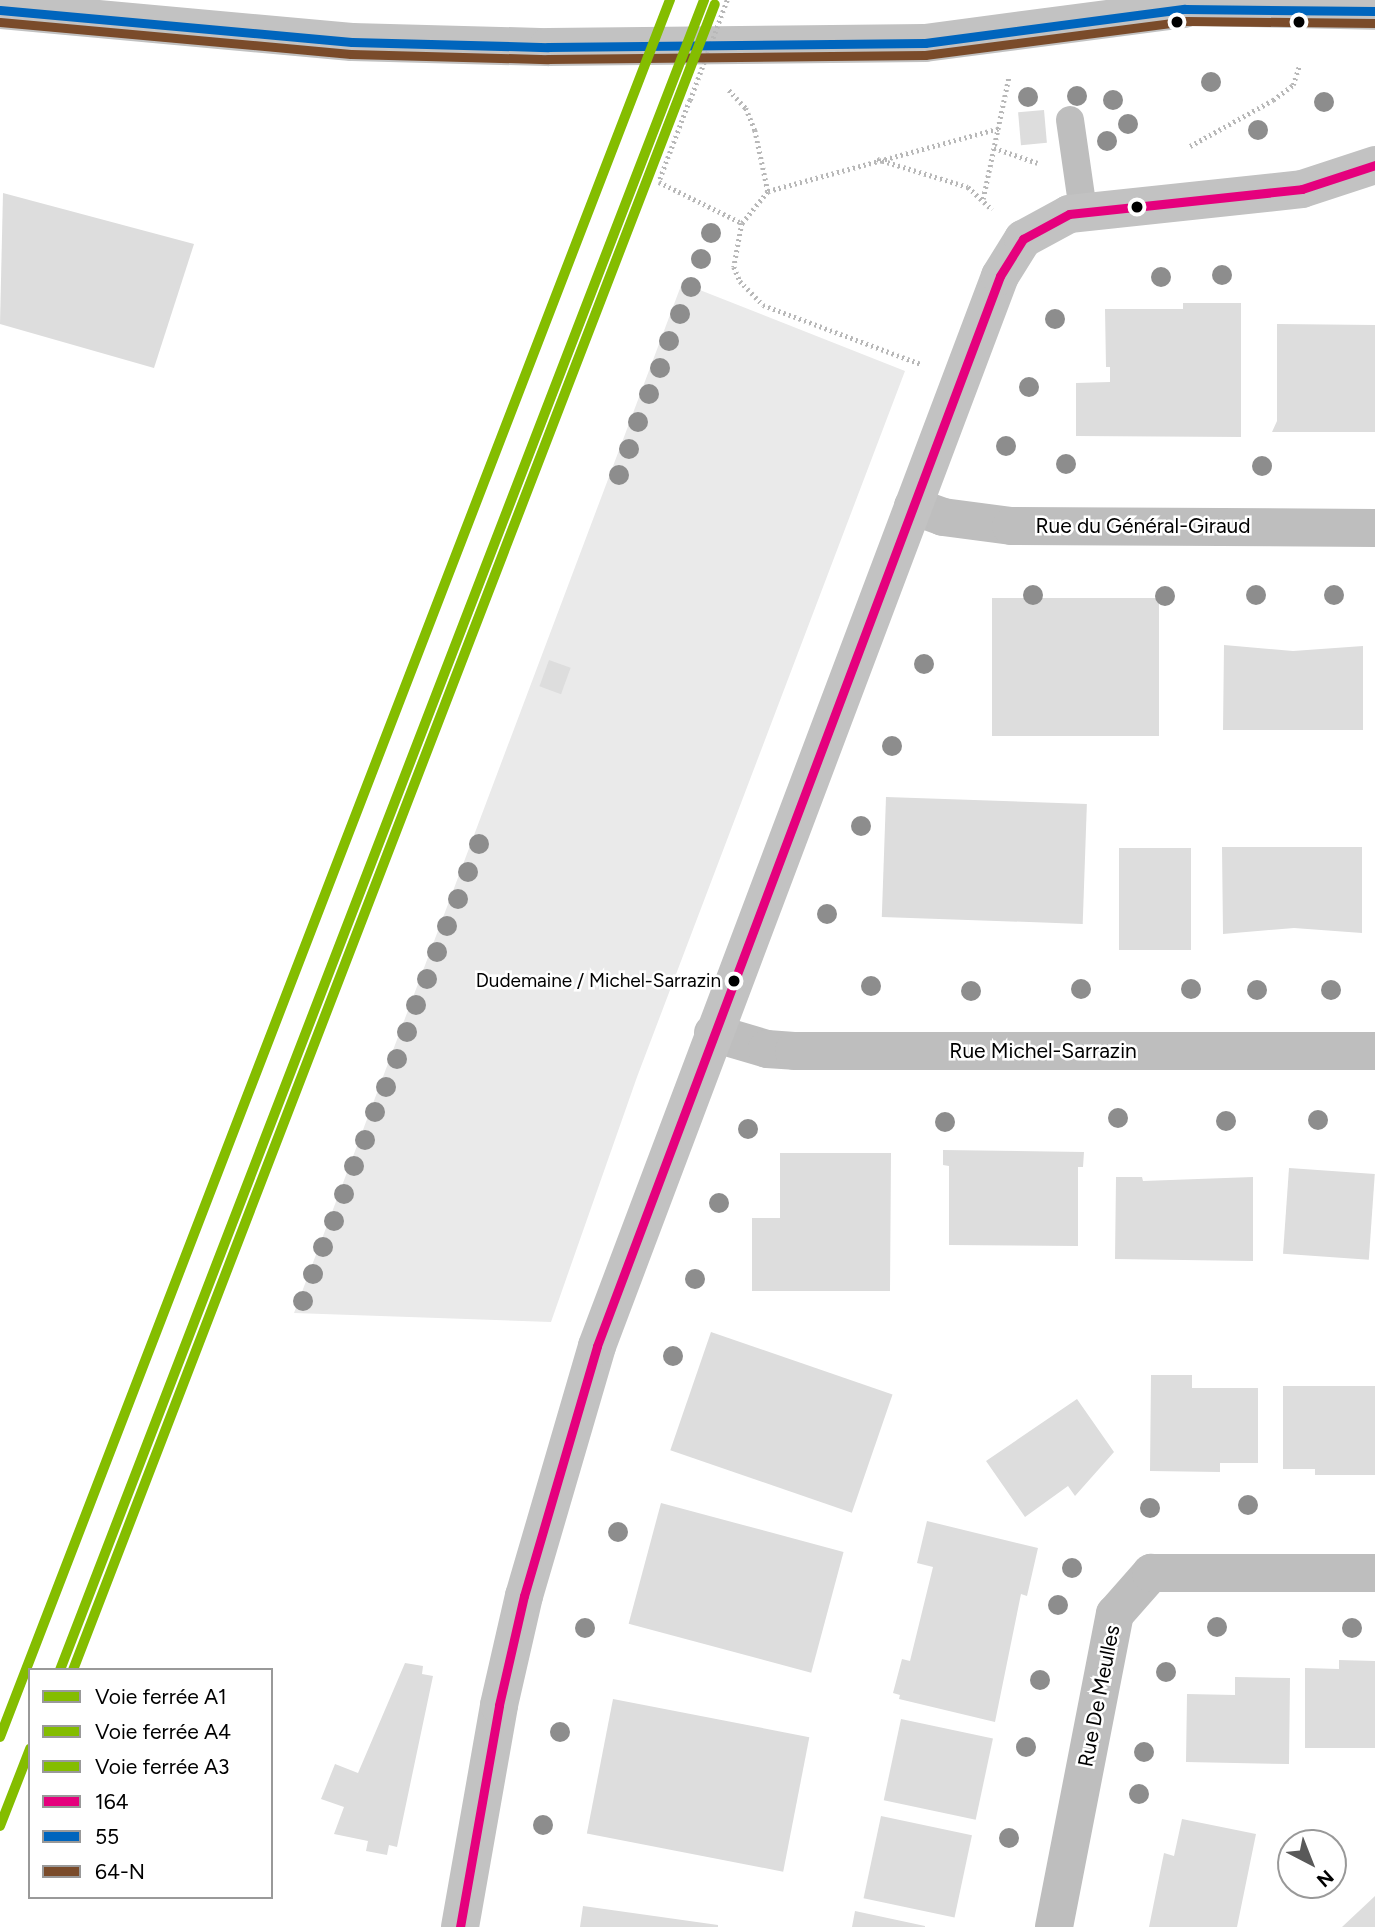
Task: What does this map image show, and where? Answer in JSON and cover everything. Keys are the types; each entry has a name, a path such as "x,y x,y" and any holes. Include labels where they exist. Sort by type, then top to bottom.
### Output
{"street":[{"path":"1117,0 1185,9 1375,11"},
{"path":"0,10 352,42 548,47 925,43 1185,9"},
{"path":"460,1927 499,1704 554,1483 601,1334 913,506 1012,253 1045,223 1083,210 1302,189 1375,165"},
{"name":"Rue du Général-Giraud","path":"913,506 943,517 1011,526 1375,528"},
{"name":"Rue Michel-Sarrazin","path":"713,1033 766,1049 794,1051 1375,1051"},
{"name":"Rue De Meulles","path":"1054,1927 1115,1615 1151,1573 1375,1573"}],"lane":[{"path":"1070,120 1083,210"}],"path":[{"path":"727,0 659,181 741,223"},
{"path":"1190,146 1273,100 1293,85 1299,66"},
{"path":"876,159 958,183 983,199 1010,71"},
{"path":"724,85 746,108 755,130 768,191"},
{"path":"915,362 763,305 740,281 734,267 741,223 768,191 876,159 1000,128"},
{"path":"995,148 1020,160 1050,165"}],"shaded area":[{"path":"682,283 905,371 637,1077 551,1322 294,1313"}],"building":[{"path":"1044,110 1047,143 1021,145 1018,112"},
{"path":"3,193 194,244 154,368 0,324"},
{"path":"1183,303 1241,303 1241,437 1076,436 1076,383 1110,382 1110,367 1106,367 1105,309 1183,309"},
{"path":"1277,324 1375,325 1375,432 1272,432 1277,421"},
{"path":"992,598 1159,598 1159,736 992,736"},
{"path":"1224,645 1293,651 1363,646 1363,730 1223,730"},
{"path":"549,660 571,668 561,694 539,686"},
{"path":"886,797 1087,804 1083,924 882,917"},
{"path":"1222,847 1362,847 1362,933 1294,928 1223,934"},
{"path":"1119,848 1191,848 1191,950 1119,950"},
{"path":"943,1150 1084,1152 1083,1167 1078,1167 1078,1246 949,1245 949,1166 943,1165"},
{"path":"780,1153 891,1153 890,1291 752,1291 752,1218 780,1218"},
{"path":"1289,1168 1375,1174 1369,1260 1283,1254"},
{"path":"1116,1177 1142,1177 1143,1181 1253,1177 1253,1261 1115,1259"},
{"path":"711,1332 893,1395 852,1513 670,1450"},
{"path":"1151,1375 1192,1375 1192,1388 1258,1388 1258,1463 1220,1463 1220,1472 1150,1471"},
{"path":"1283,1386 1375,1386 1375,1475 1315,1475 1315,1469 1283,1469"},
{"path":"1077,1399 1114,1452 1075,1496 1068,1486 1025,1517 986,1461"},
{"path":"661,1503 844,1552 811,1673 629,1624"},
{"path":"927,1521 1038,1548 1027,1596 1021,1594 995,1722 899,1699 900,1695 893,1693 902,1659 910,1661 933,1567 917,1563"},
{"path":"1339,1660 1375,1661 1375,1748 1305,1748 1305,1668 1339,1669"},
{"path":"405,1663 423,1666 422,1674 433,1676 397,1847 389,1845 387,1855 366,1851 368,1841 334,1834 344,1807 321,1799 335,1764 358,1773"},
{"path":"1235,1677 1290,1678 1289,1764 1186,1762 1187,1694 1235,1695"},
{"path":"613,1699 809,1737 783,1872 587,1833"},
{"path":"901,1719 993,1739 976,1820 884,1800"},
{"path":"881,1816 972,1835 955,1918 864,1898"},
{"path":"1182,1819 1256,1834 1237,1927 1149,1927 1164,1853 1174,1856"},
{"path":"1375,1896 1375,1927 1342,1927"},
{"path":"583,1906 718,1925 718,1927 580,1927"},
{"path":"855,1911 925,1926 925,1927 852,1927"}],"rail line":[{"name":"A1","path":"0,1737 670,0"},
{"name":"A4","path":"61,1668 704,0"},
{"name":"A3","path":"74,1668 715,4"},
{"name":"A4","path":"0,1826 28,1754"}],"transit line":[{"name":"55","path":"0,10 352,42 548,47 925,43 1185,9 1375,11"},
{"name":"64-N","path":"0,22 351,54 548,59 925,55 1186,21 1375,23"},
{"name":"164","path":"460,1927 499,1705 524,1596 597,1346 1000,276 1023,239 1069,214 1302,189 1375,165"}],"place":[{"name":"Dudemaine / Michel-Sarrazin","path":"734,981"}]}
